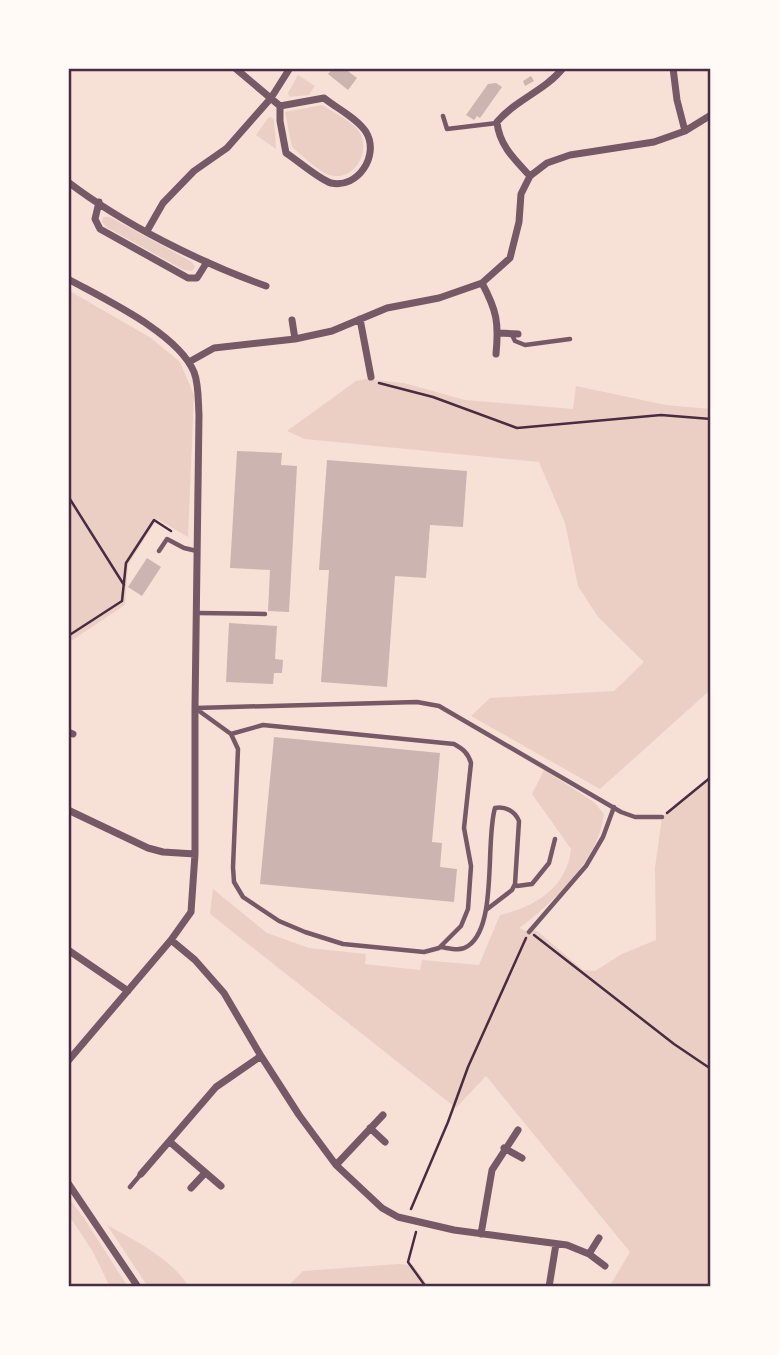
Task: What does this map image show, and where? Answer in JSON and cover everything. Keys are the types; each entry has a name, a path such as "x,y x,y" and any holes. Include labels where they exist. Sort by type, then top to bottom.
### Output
{"street":[{"path":"235,68 280,106 286,153 330,183 341,183 361,173 368,163 370,151 369,139 359,125 324,98 280,106"},
{"path":"146,231 163,203 194,171 227,148 271,98 290,68"},
{"path":"530,176 508,152 498,133 498,122 505,112 556,77 563,68"},
{"path":"673,68 685,131"},
{"path":"189,362 214,348 295,339 332,331 387,308 439,298 482,283 510,258 519,222 522,194 530,176 547,163 570,155 654,142 685,131 711,115"},
{"path":"68,182 146,231 232,274 266,286"},
{"path":"99,202 95,219 100,229 142,254 188,278 197,278 208,262"},
{"path":"68,279 155,330 180,350 189,362 198,384 199,415 195,854 191,912 171,940 68,1061"},
{"path":"482,283 493,303 499,323 496,354"},
{"path":"360,319 371,377"},
{"path":"292,320 295,339"},
{"path":"498,333 515,334"},
{"path":"68,810 148,849 195,854"},
{"path":"171,940 195,960 224,993 299,1115 336,1164 382,1208 419,1222 481,1234 567,1245 589,1254 605,1266"},
{"path":"68,950 128,991"},
{"path":"141,1174 216,1087 261,1056"},
{"path":"336,1164 383,1115"},
{"path":"370,1128 385,1142"},
{"path":"481,1234 492,1170 518,1130"},
{"path":"170,1142 221,1186"},
{"path":"504,1148 522,1158"},
{"path":"191,1188 205,1173"},
{"path":"68,1183 138,1287"},
{"path":"589,1254 599,1238"},
{"path":"549,1287 556,1244"}],"lane":[{"path":"443,116 447,128 498,122"},
{"path":"515,334 515,341 526,345 570,340"},
{"path":"159,551 167,539 197,551"},
{"path":"196,613 265,614"},
{"path":"195,708 417,702 439,706 614,807 635,817 662,817"},
{"path":"195,708 231,734 239,749 234,882 243,897 279,921 343,944 424,952 440,947 459,949 469,946 486,911 493,814 495,808 502,806 519,821 515,884 512,890 486,911"},
{"path":"231,734 263,725 313,728 454,744 468,754 471,763 464,828 471,866 468,909 461,926 440,947"},
{"path":"529,932 586,866 603,837 614,807"},
{"path":"515,884 532,884 537,879 549,863 555,839"},
{"path":"130,1187 141,1174"}],"path":[{"path":"371,377 381,385 433,397 517,428 661,415 711,419"},
{"path":"68,496 124,585"},
{"path":"68,636 122,601 126,562 154,520 174,533"},
{"path":"662,817 711,777"},
{"path":"408,1219 468,1068 529,932 674,1044 711,1069"},
{"path":"419,1222 408,1262 426,1287"}],"shaded area":[{"path":"298,75 315,86 309,95 289,97 288,93"},
{"path":"322,105 349,122 361,135 361,159 351,172 344,175 322,172 292,147 285,112"},
{"path":"271,117 274,120 276,149 256,135"},
{"path":"103,217 110,217 192,262 195,267 192,271 184,270 106,227 102,222"},
{"path":"68,290 151,338 180,362 194,395 188,537 157,519 128,565 125,605 68,643"},
{"path":"365,379 404,383 465,400 573,409 576,386 666,405 711,409 711,693 708,692 600,789 471,716 490,698 614,691 644,662 598,617 578,586 565,523 539,462 305,439 287,431 356,381"},
{"path":"544,770 594,802 604,814 594,847 573,878 546,906 519,928 529,932 536,930 583,970 595,971 622,954 656,940 655,868 662,817 711,777 711,1287 609,1287 630,1252 486,1076 456,1108 210,914 213,889 267,933 309,948 366,954 365,964 420,970 422,960 479,965 500,915 525,907 547,894 563,875 568,863 571,849 532,794"},
{"path":"68,1197 128,1287 110,1287 93,1252 68,1214"},
{"path":"107,1225 163,1259 189,1287 148,1287"},
{"path":"413,1265 429,1287 287,1287 303,1271"}],"building":[{"path":"333,68 344,68 357,78 348,90 328,74"},
{"path":"531,76 534,81 525,86 523,81"},
{"path":"496,83 502,87 480,118 477,116 474,120 466,115 488,84"},
{"path":"237,451 282,453 281,465 297,466 289,612 268,611 270,570 230,568"},
{"path":"327,460 467,471 463,527 430,525 426,578 395,576 387,687 321,682 329,570 319,570"},
{"path":"147,558 161,567 142,596 128,587"},
{"path":"229,623 277,626 275,659 283,660 282,673 274,673 273,684 226,682"},
{"path":"274,737 440,753 432,842 442,843 440,867 457,869 454,902 260,884"}]}
